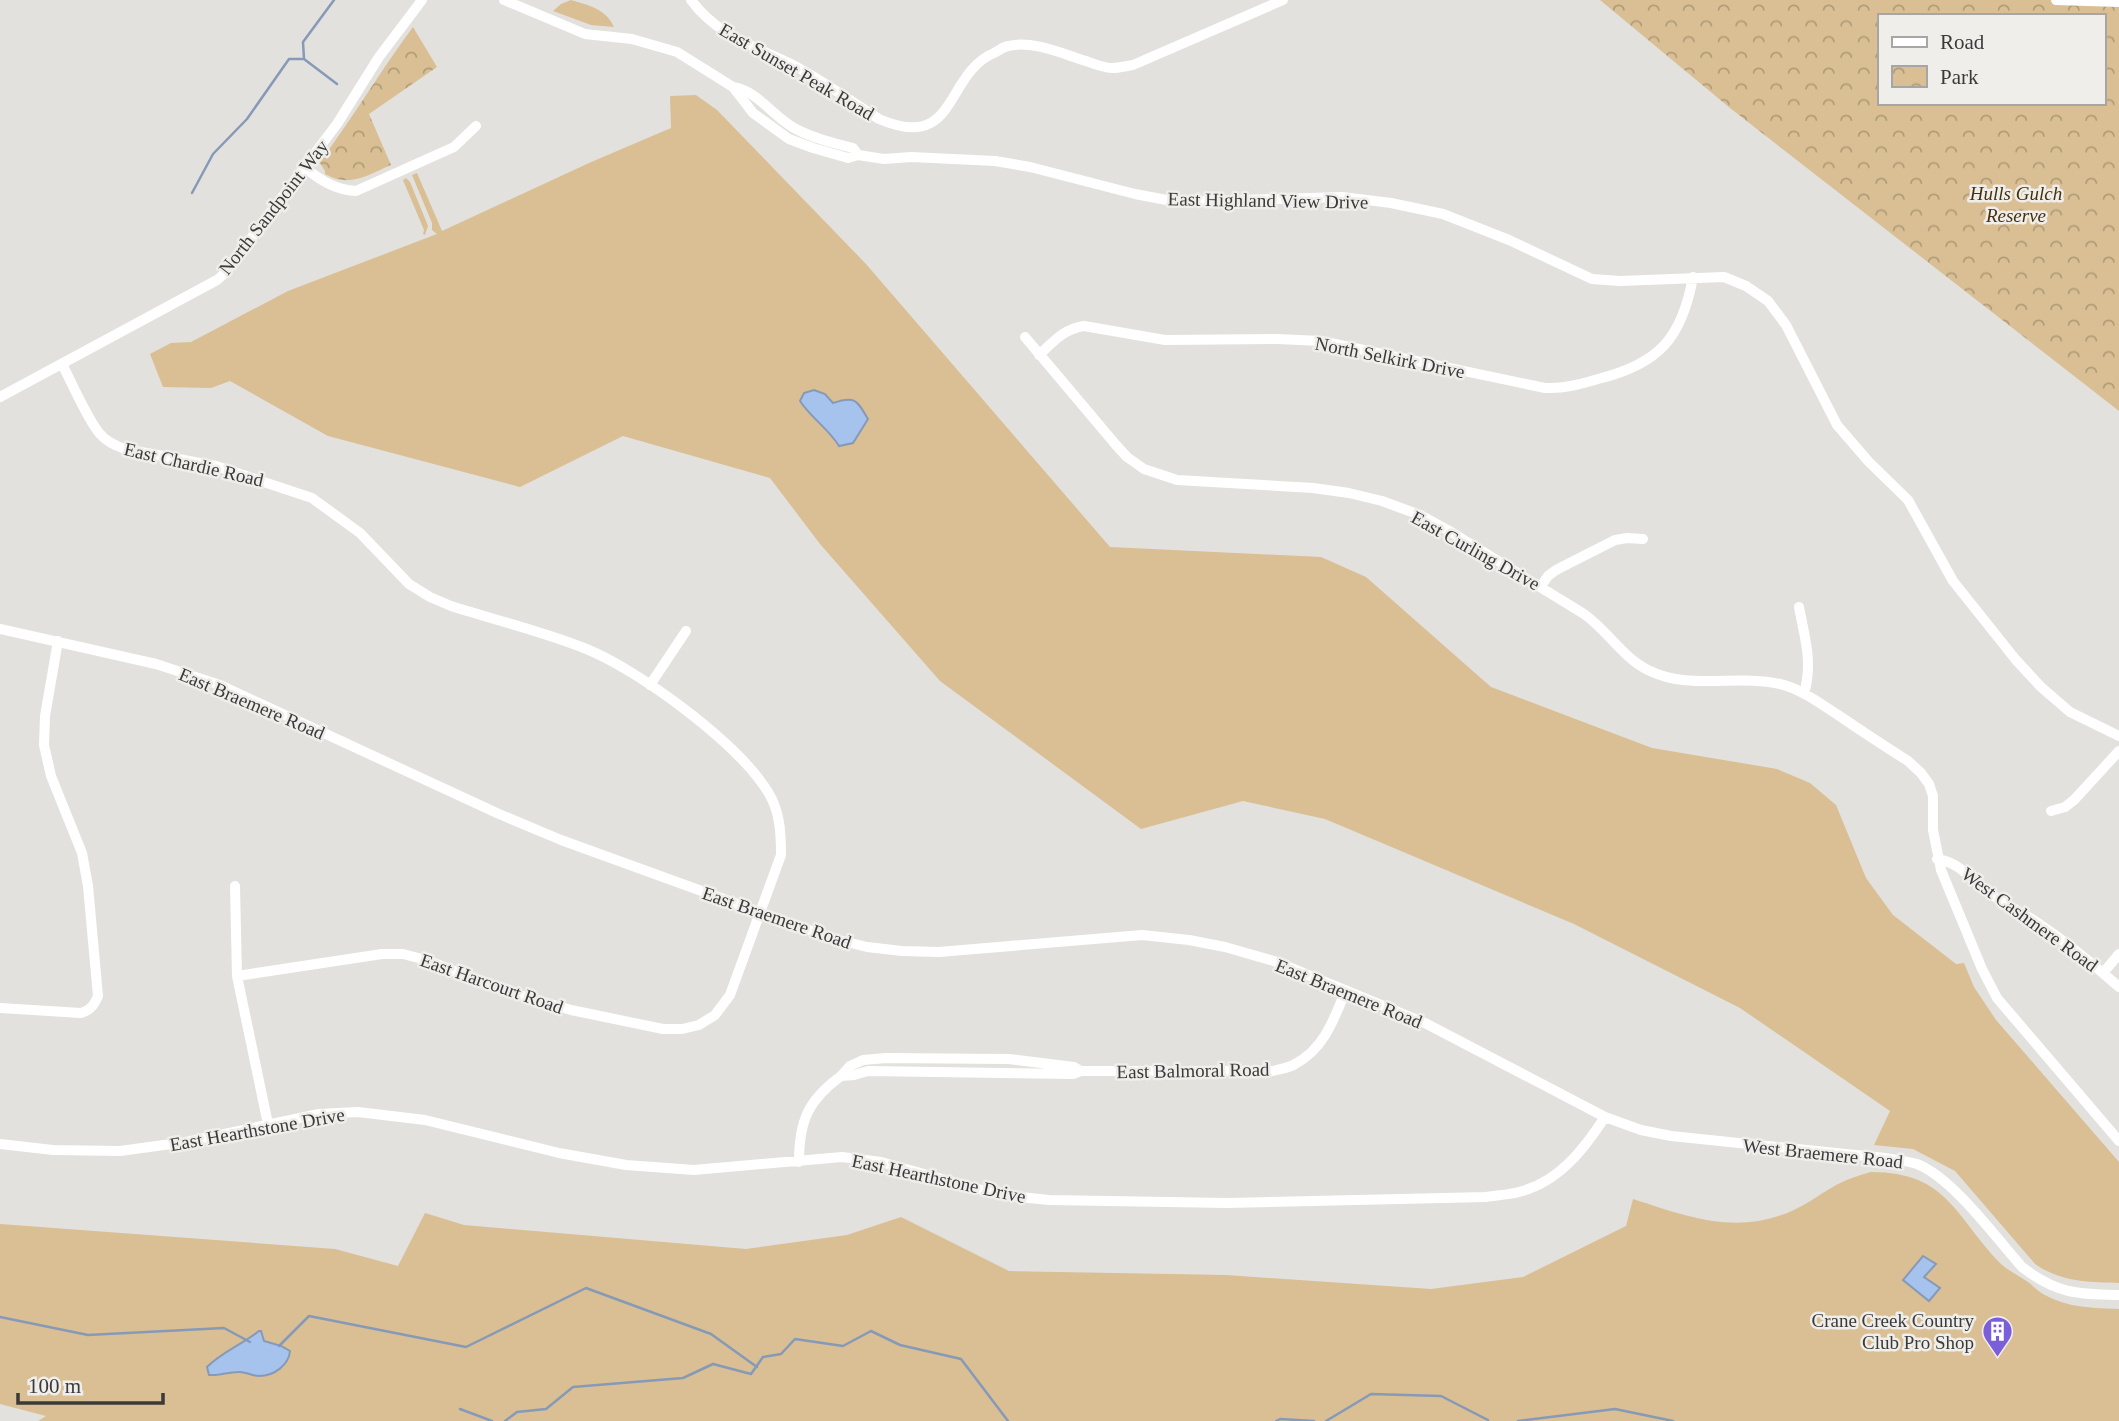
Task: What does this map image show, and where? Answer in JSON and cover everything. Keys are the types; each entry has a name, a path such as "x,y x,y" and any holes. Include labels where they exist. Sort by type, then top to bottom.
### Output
{"street":[{"name":"North Sandpoint Way","path":"0,397 224,274 337,124 379,57 422,0"},
{"name":"East Highland View Drive","path":"504,0 585,34 632,39 677,52 733,87 753,113 789,139 849,158 858,155 884,159 911,157 995,161 1177,202 1342,197 1391,203 1443,214 1509,240 1592,279 1620,281 1724,277 1746,286 1768,301 1786,325 1837,425 1868,463 1908,500 1953,581 2016,660 2041,687 2070,712 2119,736"},
{"name":"East Sunset Peak Road","path":"691,0 702,14 736,39 792,65 879,119 911,128 924,126 935,120 986,56 1009,46 1030,46 1111,68 1133,65 1283,0"},
{"path":"2056,0 2119,2"},
{"path":"304,167 329,185 356,191 454,147 476,126"},
{"name":"North Selkirk Drive","path":"1039,355 1062,334 1084,326 1166,340 1321,341 1545,388 1570,387 1636,367 1657,354 1684,315 1693,277"},
{"name":"East Curling Drive","path":"1025,337 1116,445 1144,469 1177,480 1314,488 1382,501 1420,515 1541,586 1599,624 1646,670 1663,677 1691,681 1752,680 1782,684 1804,694 1908,761 1921,773 1929,783 1933,796 1933,830 1937,859"},
{"name":"East Chardie Road","path":"62,364 96,428 116,446 216,466 312,498 353,527 409,583 430,597 586,648 650,685 736,752 769,793 777,812 781,833 781,855 759,913"},
{"path":"1541,586 1556,570 1615,540 1643,539"},
{"path":"1799,607 1809,664 1804,694"},
{"name":"East Braemere Road","path":"0,629 156,664 219,685 524,825 831,938 867,947 939,952 1142,935 1225,947 1274,961 1425,1023 1605,1117"},
{"path":"650,685 686,631"},
{"path":"0,1008 81,1013 94,1006 98,996 82,853 51,776 44,745 58,640"},
{"path":"2051,811 2066,807 2074,800 2119,751"},
{"path":"1937,859 1975,954 1997,998 2119,1141"},
{"name":"West Cashmere Road","path":"1937,859 1958,866 1984,890 2074,948 2119,987"},
{"path":"235,886 237,976 268,1124"},
{"name":"East Harcourt Road","path":"237,976 383,954 403,954 426,960 506,991 571,1010 663,1029 682,1029 699,1025 715,1015 730,995 759,913"},
{"path":"2103,973 2119,954"},
{"name":"East Balmoral Road","path":"799,1162 799,1138 804,1119 814,1099 850,1066 863,1060 1009,1059 1074,1067 1081,1071 1273,1070 1294,1065 1317,1047 1330,1029 1346,990"},
{"name":"East Hearthstone Drive","path":"0,1144 53,1150 120,1151 186,1142 319,1114 358,1112 425,1120 559,1153 626,1166 694,1170 842,1157 881,1162 1000,1195 1049,1200 1227,1203 1486,1196 1518,1192 1550,1178 1570,1163 1586,1146 1605,1117"},
{"name":"West Braemere Road","path":"1605,1117 1641,1130 1671,1136 1885,1158 1916,1164 1931,1171 1959,1195 2022,1267 2034,1277 2067,1292 2119,1294"}],"green space":[{"path":"571,0 602,12 614,27 591,25 553,11"},
{"name":"Hulls Gulch Reserve","path":"1600,0 2119,0 2119,411 1730,108"},
{"path":"413,27 437,67 369,114 391,165 350,180 325,174 320,163 322,159"},
{"path":"696,95 717,110 866,264 1110,547 1321,557 1366,577 1491,687 1652,748 1777,769 1810,783 1836,805 1866,878 1893,915 1956,964 1964,963 1974,987 1996,1020 2119,1162 2119,1283 2065,1278 2035,1264 1955,1171 1913,1149 1874,1145 1890,1111 1740,1008 1574,924 1325,819 1243,801 1141,829 940,681 820,544 770,478 623,436 520,487 328,436 230,381 211,388 163,387 150,354 171,343 191,342 288,291 437,234 432,230 432,223 412,175 417,173 442,231 671,128 670,96"},
{"path":"406,178 428,226 425,235 403,180"},
{"path":"1871,1172 1897,1174 1934,1189 1948,1200 2001,1264 2043,1294 2072,1305 2119,1309 2119,1421 38,1421 46,1416 0,1404 0,1224 335,1249 398,1266 425,1213 464,1225 746,1249 847,1235 901,1217 1009,1271 1226,1275 1431,1289 1523,1277 1626,1226 1633,1199 1713,1221 1753,1222 1794,1210 1841,1183"}],"water":[{"path":"814,390 825,394 833,403 851,400 861,408 868,419 853,443 839,446 804,407 800,401 804,393"},
{"path":"1923,1256 1936,1264 1924,1277 1940,1288 1929,1301 1903,1280"},
{"path":"259,1331 264,1341 290,1351 280,1368 270,1374 256,1376 241,1372 209,1375 207,1367"}],"waterway":[{"path":"304,59 303,42 334,0"},
{"path":"192,193 213,154 247,119 289,59 304,59 337,84"},
{"path":"279,1346 309,1316 466,1347 586,1288 711,1334 757,1367"},
{"path":"0,1317 88,1335 224,1328 250,1342"},
{"path":"505,1421 517,1412 546,1409 573,1387 683,1378 713,1364 751,1374 763,1357 781,1354 795,1339 843,1346 871,1331 900,1345 961,1359 1008,1421"},
{"path":"1326,1421 1371,1394 1441,1396 1488,1420"},
{"path":"460,1409 492,1421"},
{"path":"1518,1421 1615,1409 1673,1421"},
{"path":"1276,1421 1314,1421"}],"place":[{"name":"Crane Creek Country Club Pro Shop","path":"1997,1358"}]}
